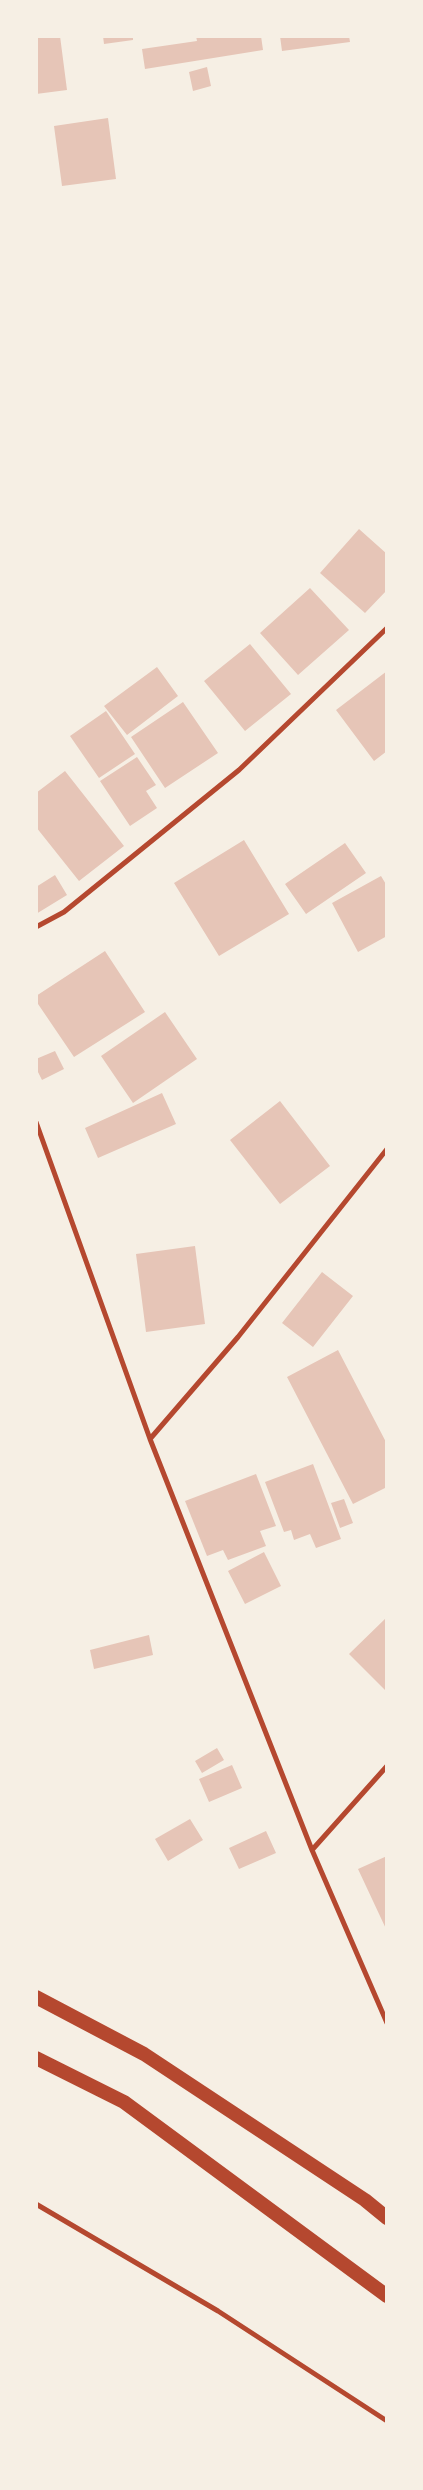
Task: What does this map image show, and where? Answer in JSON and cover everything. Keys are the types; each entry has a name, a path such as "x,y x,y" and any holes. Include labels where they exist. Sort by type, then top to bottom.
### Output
{"highway":[{"path":"36,1997 144,2054 365,2200 387,2218"},
{"path":"36,2058 124,2102 387,2296"}],"street":[{"path":"36,927 64,912 239,770 387,628"},
{"path":"36,1122 150,1439 312,1850 387,2024"},
{"path":"150,1439 238,1337 387,1148"},
{"path":"312,1850 387,1766"},
{"path":"36,2204 218,2311 387,2421"}],"building":[{"path":"36,36 60,36 67,90 36,94"},
{"path":"103,36 133,36 133,40 104,44"},
{"path":"196,36 261,36 263,50 145,69 142,49 197,41"},
{"path":"280,36 349,36 350,42 282,51"},
{"path":"207,67 211,86 193,91 189,72"},
{"path":"108,118 116,179 62,186 54,126"},
{"path":"359,529 387,554 387,590 365,613 320,573"},
{"path":"310,588 349,630 298,675 260,633"},
{"path":"250,644 291,694 245,731 204,681"},
{"path":"157,667 178,696 127,735 104,706"},
{"path":"387,671 387,751 374,761 336,710"},
{"path":"183,702 218,753 165,788 131,737"},
{"path":"106,711 135,754 99,778 70,736"},
{"path":"137,757 156,785 146,791 157,808 130,826 100,781"},
{"path":"65,771 124,846 79,881 36,827 36,793"},
{"path":"244,840 289,914 219,956 174,883"},
{"path":"345,843 366,873 306,914 285,884"},
{"path":"55,875 67,895 36,914 36,887"},
{"path":"381,876 387,886 387,936 358,952 332,903"},
{"path":"105,951 145,1012 74,1057 36,1001 36,996"},
{"path":"165,1012 197,1059 133,1103 101,1056"},
{"path":"55,1051 64,1069 42,1080 36,1068 36,1059"},
{"path":"162,1093 176,1124 98,1158 85,1128"},
{"path":"280,1101 330,1166 280,1204 230,1140"},
{"path":"195,1246 205,1324 146,1332 136,1254"},
{"path":"322,1272 353,1296 313,1347 282,1323"},
{"path":"338,1350 387,1444 387,1487 353,1504 287,1377"},
{"path":"313,1464 341,1539 316,1548 310,1534 294,1540 291,1530 284,1532 265,1482"},
{"path":"256,1474 276,1526 260,1531 266,1546 228,1560 223,1550 207,1556 185,1501"},
{"path":"344,1499 353,1523 340,1528 331,1503"},
{"path":"264,1552 281,1586 245,1604 228,1571"},
{"path":"387,1617 387,1692 349,1654"},
{"path":"149,1635 153,1655 94,1669 90,1650"},
{"path":"217,1748 224,1760 202,1773 195,1761"},
{"path":"232,1765 242,1788 209,1802 199,1779"},
{"path":"190,1819 203,1840 168,1861 155,1839"},
{"path":"266,1831 276,1853 239,1869 229,1848"},
{"path":"387,1856 387,1931 358,1869"}]}
